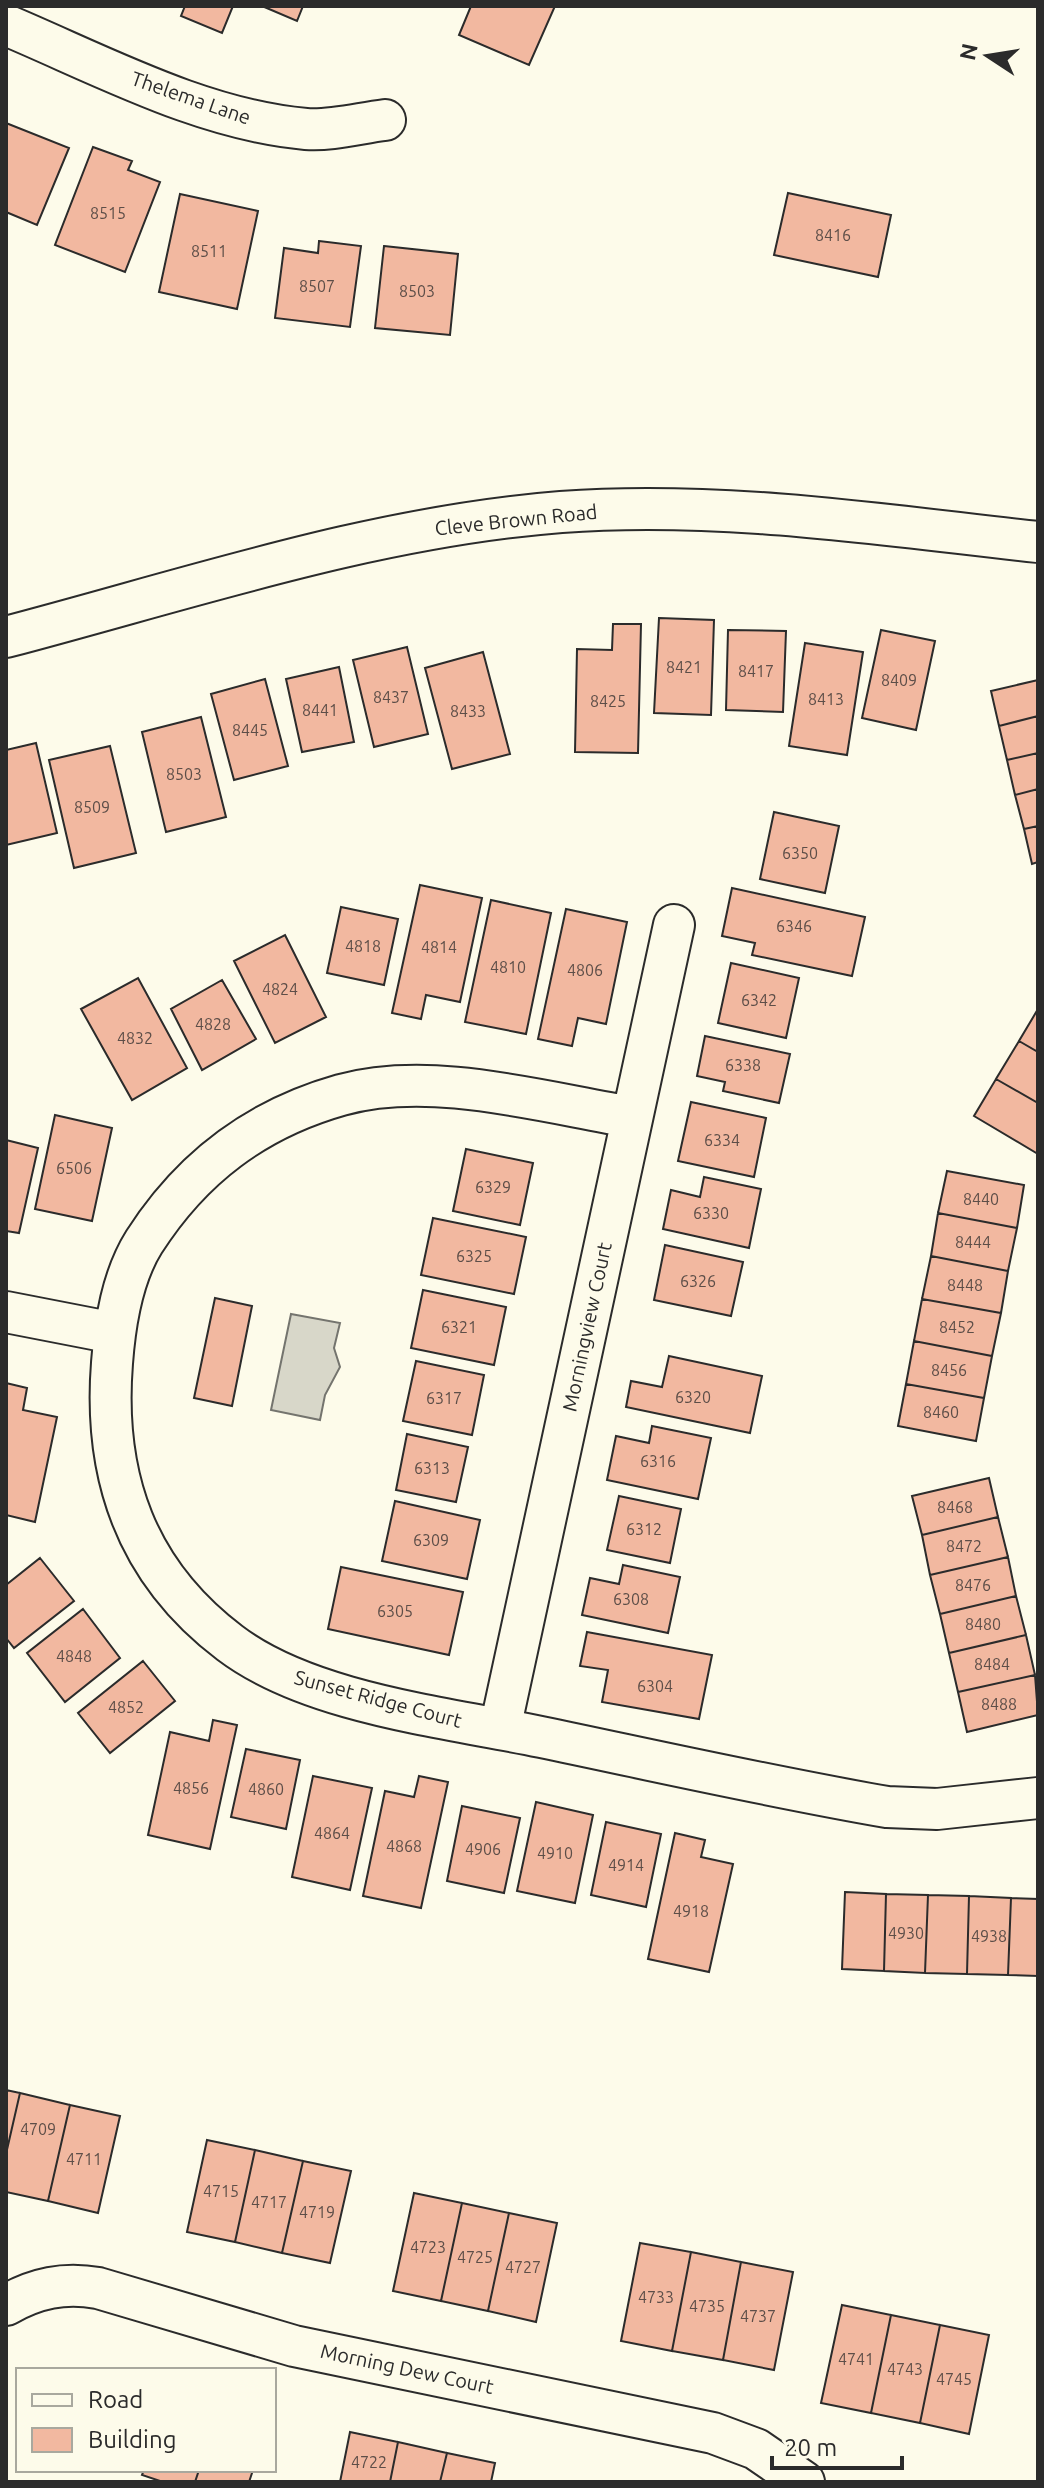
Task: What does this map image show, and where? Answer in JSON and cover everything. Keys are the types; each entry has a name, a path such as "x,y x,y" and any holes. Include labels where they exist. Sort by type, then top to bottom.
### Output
{"street":[{"name":"Thelema Lane","path":"6,25 161,90 247,119 309,130 385,120"},
{"name":"Cleve Brown Road","path":"6,637 337,547 423,529 562,512 678,511 812,519 1038,542"},
{"name":"Morningview Court","path":"500,1729 674,925"},
{"name":"Sunset Ridge Court","path":"632,1117 415,1085 381,1086 339,1096 263,1124 190,1184 142,1245 127,1281 114,1333 110,1418 112,1450 126,1508 148,1554 177,1596 231,1644 299,1682 500,1729 887,1807 950,1808 1038,1798"},
{"path":"6,1312 114,1333"},
{"name":"Morning Dew Court","path":"6,2305 24,2295 69,2283 98,2288 294,2346 713,2433 756,2449 804,2482"}],"shaded area":[{"path":"291,1314 340,1323 334,1348 340,1367 325,1395 320,1420 271,1410"}],"building":[{"path":"185,6 233,6 222,33 181,16"},
{"path":"262,6 303,6 297,21"},
{"path":"471,6 555,6 529,65 459,35"},
{"path":"6,123 69,148 37,225 6,212"},
{"path":"93,147 132,161 128,170 160,182 125,272 55,245"},
{"path":"788,193 891,215 878,277 774,255"},
{"path":"180,194 258,211 237,309 159,292"},
{"path":"319,241 361,246 350,327 275,318 284,248 318,253"},
{"path":"384,246 458,254 450,335 375,328"},
{"path":"659,618 714,620 711,715 654,713"},
{"path":"613,624 641,624 638,753 575,752 577,649 612,650"},
{"path":"728,630 786,631 783,712 726,710"},
{"path":"881,630 935,641 916,730 862,718"},
{"path":"805,643 863,652 847,755 789,746"},
{"path":"407,647 428,734 374,747 353,660"},
{"path":"483,652 510,754 452,769 425,668"},
{"path":"339,667 354,742 302,752 286,679"},
{"path":"265,679 288,766 234,780 211,694"},
{"path":"1038,680 1038,716 999,726 991,691"},
{"path":"1038,716 1038,753 1007,760 999,726"},
{"path":"201,717 226,817 166,832 142,732"},
{"path":"36,743 57,833 6,845 6,750"},
{"path":"110,746 136,853 74,868 49,760"},
{"path":"1038,753 1038,789 1015,795 1007,760"},
{"path":"1038,789 1038,826 1024,829 1015,795"},
{"path":"774,812 839,826 825,893 760,879"},
{"path":"1038,826 1038,862 1032,864 1024,829"},
{"path":"420,885 482,898 460,1002 426,995 421,1019 392,1013"},
{"path":"732,888 865,917 852,976 752,955 755,943 722,936"},
{"path":"491,900 551,913 526,1034 465,1022"},
{"path":"341,907 398,919 384,985 327,973"},
{"path":"566,909 627,922 606,1024 578,1018 572,1046 538,1039"},
{"path":"285,935 326,1017 275,1043 234,961"},
{"path":"731,963 799,978 786,1038 718,1023"},
{"path":"138,978 187,1068 132,1100 81,1009"},
{"path":"222,980 256,1039 202,1070 171,1009"},
{"path":"1038,1009 1038,1052 1019,1041"},
{"path":"705,1036 790,1054 779,1103 723,1091 725,1082 697,1076"},
{"path":"1019,1041 1038,1052 1038,1103 996,1079"},
{"path":"996,1079 1038,1103 1038,1154 974,1116"},
{"path":"691,1102 766,1118 754,1177 678,1161"},
{"path":"55,1115 112,1128 92,1221 35,1209"},
{"path":"6,1140 38,1148 19,1233 6,1231"},
{"path":"466,1149 533,1163 520,1225 453,1211"},
{"path":"947,1171 1024,1185 1017,1228 938,1213"},
{"path":"704,1177 761,1189 749,1248 663,1229 671,1190 700,1197"},
{"path":"938,1213 1017,1228 1008,1271 931,1256"},
{"path":"433,1218 526,1237 514,1294 421,1275"},
{"path":"665,1245 743,1262 731,1316 654,1300"},
{"path":"931,1256 1008,1271 1001,1313 922,1299"},
{"path":"423,1290 506,1307 494,1365 411,1348"},
{"path":"215,1298 252,1306 232,1406 194,1398"},
{"path":"922,1299 1001,1313 992,1356 914,1341"},
{"path":"914,1341 992,1356 984,1398 906,1384"},
{"path":"669,1356 762,1376 750,1433 626,1407 631,1381 662,1387"},
{"path":"416,1361 484,1375 472,1435 403,1421"},
{"path":"6,1383 27,1388 23,1410 57,1417 35,1522 6,1515"},
{"path":"906,1384 984,1398 976,1441 898,1426"},
{"path":"652,1426 711,1438 698,1499 607,1480 616,1436 649,1443"},
{"path":"407,1434 468,1447 456,1502 396,1490"},
{"path":"989,1478 998,1517 922,1535 912,1496"},
{"path":"619,1496 681,1509 670,1563 607,1550"},
{"path":"395,1501 480,1520 467,1579 382,1561"},
{"path":"998,1517 1008,1557 930,1575 922,1535"},
{"path":"1008,1557 1016,1596 940,1614 930,1575"},
{"path":"40,1558 74,1601 14,1648 6,1638 6,1585"},
{"path":"623,1565 680,1577 668,1633 582,1615 590,1578 619,1584"},
{"path":"341,1567 463,1592 449,1655 328,1629"},
{"path":"1016,1596 1026,1635 949,1653 940,1614"},
{"path":"83,1609 120,1658 65,1702 27,1653"},
{"path":"587,1632 712,1655 699,1719 602,1702 608,1670 580,1666"},
{"path":"1026,1635 1035,1675 958,1692 949,1653"},
{"path":"143,1661 175,1701 110,1753 78,1713"},
{"path":"1035,1675 1038,1715 967,1732 958,1692"},
{"path":"213,1720 237,1725 210,1849 148,1835 170,1732 209,1741"},
{"path":"246,1749 300,1760 286,1829 231,1817"},
{"path":"313,1776 372,1788 350,1890 292,1877"},
{"path":"419,1776 448,1782 421,1908 363,1896 385,1791 414,1797"},
{"path":"536,1802 593,1815 575,1903 517,1891"},
{"path":"462,1806 520,1818 504,1893 447,1881"},
{"path":"606,1822 661,1834 646,1907 591,1895"},
{"path":"675,1833 705,1840 701,1857 733,1864 709,1972 648,1959"},
{"path":"845,1892 886,1894 884,1971 842,1969"},
{"path":"886,1894 928,1895 925,1973 884,1971"},
{"path":"928,1895 969,1896 967,1974 925,1973"},
{"path":"969,1896 1011,1898 1008,1975 967,1974"},
{"path":"1011,1898 1038,1899 1038,1976 1008,1975"},
{"path":"6,2090 20,2093 6,2154"},
{"path":"20,2093 70,2105 48,2201 6,2192 6,2154"},
{"path":"70,2105 120,2116 98,2213 48,2201"},
{"path":"207,2140 255,2150 235,2242 187,2232"},
{"path":"255,2150 303,2161 282,2253 235,2242"},
{"path":"303,2161 351,2171 330,2263 282,2253"},
{"path":"414,2193 462,2203 441,2301 393,2291"},
{"path":"462,2203 509,2213 488,2311 441,2301"},
{"path":"509,2213 557,2223 536,2322 488,2311"},
{"path":"640,2243 691,2252 672,2351 621,2341"},
{"path":"691,2252 741,2262 723,2360 672,2351"},
{"path":"741,2262 793,2272 774,2370 723,2360"},
{"path":"842,2305 891,2315 871,2413 821,2403"},
{"path":"891,2315 940,2325 920,2423 871,2413"},
{"path":"940,2325 989,2335 969,2434 920,2423"},
{"path":"350,2432 398,2442 390,2482 340,2482"},
{"path":"398,2442 447,2453 440,2482 390,2482"},
{"path":"447,2453 495,2463 491,2482 440,2482"},
{"path":"143,2472 198,2472 195,2482 163,2482 142,2475"},
{"path":"198,2472 252,2472 249,2482 195,2482"}]}
